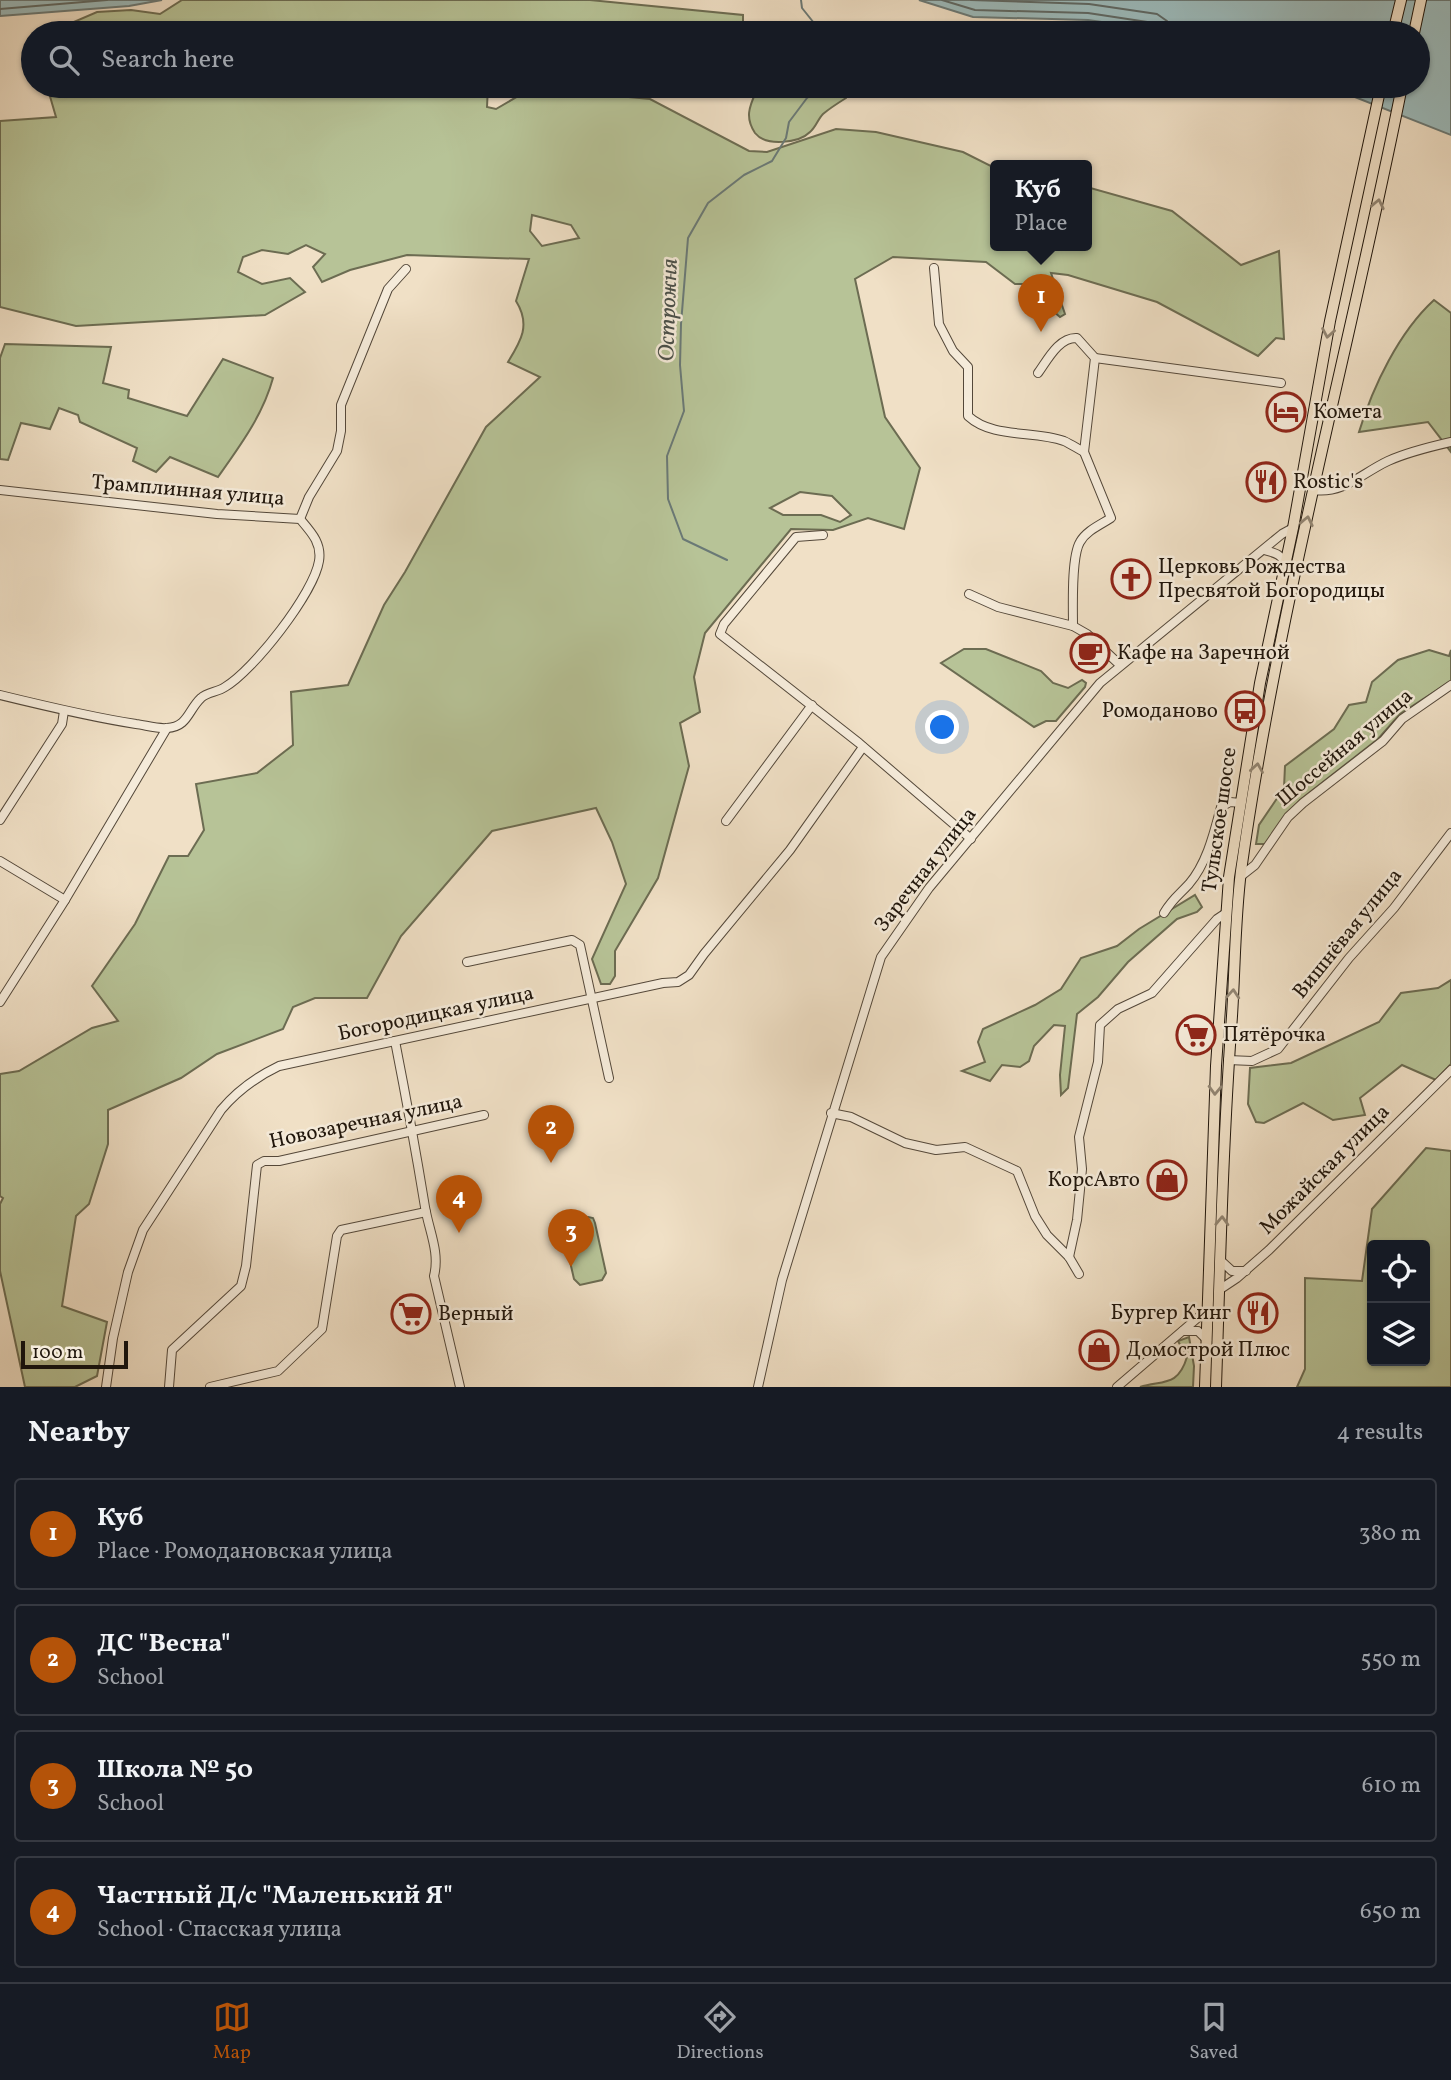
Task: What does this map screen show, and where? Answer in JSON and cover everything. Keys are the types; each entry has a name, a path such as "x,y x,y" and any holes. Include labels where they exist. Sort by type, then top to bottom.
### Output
{"main road":[{"path":"1396,21 1401,0"},
{"path":"1416,21 1421,0"},
{"name":"Тульское шоссе","path":"1205,1387 1216,1066 1229,877 1260,683 1293,528 1330,321 1378,98"},
{"name":"Тульское шоссе","path":"1216,1387 1228,1060 1241,876 1262,734 1400,98"}],"street":[{"path":"934,268 939,324 953,351 968,367 968,416 976,424 1064,441 1084,452"},
{"path":"300,519 309,497 337,451 344,395 388,289 406,269"},
{"path":"1038,373 1068,337 1077,338 1096,358 1281,383"},
{"path":"1073,626 1074,573 1079,543 1092,530 1111,518 1084,452 1096,358"},
{"path":"1314,490 1328,492 1415,450 1451,442"},
{"name":"Трамплинная улица","path":"0,490 217,514 300,519 316,537 320,559 314,580 286,623 253,662 226,687 202,696 184,723 167,728 65,900 0,1002"},
{"name":"Заречная улица","path":"758,1387 782,1280 881,957 929,888 1100,682 1282,534 1293,528"},
{"path":"823,535 796,537 724,624 719,634 812,705 971,839"},
{"path":"1264,550 1280,555 1285,566"},
{"path":"969,594 998,607 1073,626 1087,634 1120,665"},
{"name":"Шоссейная улица","path":"1241,876 1255,865 1288,817 1303,803 1382,741 1402,719 1451,685"},
{"path":"0,695 65,711 167,728"},
{"path":"726,821 812,705"},
{"path":"0,820 62,724 65,711"},
{"name":"Богородицкая улица","path":"106,1387 113,1338 128,1272 143,1230 220,1110 247,1085 279,1066 678,982 689,975 790,850 863,747"},
{"path":"1164,914 1173,897 1189,883 1212,844 1221,807 1230,802 1241,803"},
{"name":"Вишнёвая улица","path":"1228,1060 1252,1061 1278,1049 1349,958 1394,908 1451,833"},
{"path":"0,861 65,900"},
{"path":"1069,1257 1077,1220 1082,1169 1079,1137 1098,1062 1100,1025 1118,1009 1152,993 1217,919 1226,913"},
{"path":"467,962 572,940 580,945 609,1078"},
{"path":"395,1041 426,1212 438,1262 434,1276 460,1387"},
{"name":"Можайская улица","path":"1219,1290 1246,1271 1451,1070"},
{"path":"831,1113 851,1116 905,1143 936,1150 965,1147 1017,1171 1035,1216 1047,1235 1069,1257 1079,1274"},
{"name":"Новозаречная улица","path":"169,1387 173,1350 240,1286 246,1266 257,1165 264,1161 279,1161 484,1115"},
{"path":"210,1387 278,1371 322,1329 337,1236 341,1230 426,1212"},
{"path":"1220,1260 1232,1271 1246,1271"},
{"path":"1117,1387 1208,1309"},
{"path":"1182,1331 1198,1331 1206,1340"},
{"path":"1129,1376 1130,1387"}],"green space":[{"path":"182,0 590,0 743,15 743,21 76,21 97,12 131,10 160,14"},
{"path":"50,98 487,98 487,107 496,109 515,98 639,98 650,99 749,151 767,152 836,129 876,132 963,152 990,166 990,251 1092,251 1092,188 1172,211 1241,265 1279,251 1284,339 1276,338 1258,356 1157,302 1068,275 1051,273 1065,314 1060,317 1037,297 1029,284 1015,284 986,262 893,257 855,279 885,417 920,468 904,529 868,518 833,530 791,529 705,633 694,677 700,712 680,723 689,766 658,878 615,951 615,976 610,984 601,984 592,959 626,884 612,842 596,808 492,831 401,936 367,998 315,998 293,1007 283,1029 217,1054 181,1078 108,1110 108,1144 89,1204 76,1216 62,1306 107,1322 97,1376 75,1387 25,1387 0,1271 0,1204 3,1198 0,1196 0,1074 19,1071 92,1028 118,1021 92,986 135,924 169,856 188,856 204,830 196,784 257,773 293,745 291,692 348,685 384,605 486,427 540,377 508,362 522,333 523,318 516,301 529,259 407,255 350,270 322,282 313,267 325,254 306,245 288,254 262,250 243,257 238,272 262,284 290,278 305,292 265,315 76,326 0,307 0,121 56,117","holes":["532,215 571,225 579,238 542,246 530,231","800,492 832,496 851,515 840,522 821,515 783,515 770,508"]},
{"path":"754,98 846,98 823,114 805,136 782,142 767,140 755,133 749,117"},
{"path":"1434,300 1451,313 1451,452 1428,422 1359,432 1389,361 1409,328"},
{"path":"5,344 111,347 103,383 129,390 128,398 187,416 223,359 273,378 257,417 218,477 170,457 156,472 133,461 137,448 80,422 78,415 59,408 50,429 21,423 8,460 0,459 0,358"},
{"path":"964,649 986,649 1041,671 1053,683 1068,688 1082,680 1086,683 1085,687 1056,721 1046,721 1034,727 941,663"},
{"path":"1429,650 1449,656 1451,650 1451,681 1400,714 1378,739 1300,800 1266,844 1256,844 1259,825 1284,788 1285,766 1334,729 1349,705 1366,702 1372,682 1398,660"},
{"path":"1195,895 1202,907 1197,912 1177,919 1128,962 1098,997 1077,1014 1068,1088 1061,1095 1060,1075 1065,1026 1054,1025 1034,1046 1029,1061 1020,1067 1002,1065 990,1081 962,1071 985,1062 978,1042 983,1029 1035,1005 1061,989 1081,958 1117,946 1139,929"},
{"path":"1451,980 1451,1064 1436,1080 1402,1065 1360,1098 1365,1115 1333,1120 1303,1103 1264,1123 1256,1122 1248,1104 1250,1068 1291,1063 1379,1022 1401,993 1438,988"},
{"path":"1426,1148 1451,1151 1451,1387 1297,1387 1305,1369 1305,1278 1362,1281 1367,1245 1367,1366 1430,1366 1430,1240 1368,1240 1372,1209"},
{"path":"593,1218 595,1223 606,1273 602,1280 580,1285 574,1279 563,1231 569,1221"},
{"path":"1189,1337 1194,1366 1193,1387 1140,1387 1169,1381 1179,1373 1187,1357 1178,1341"}],"water":[{"path":"0,0 162,0 129,6 0,16"},
{"path":"919,0 1451,0 1451,135 1357,98 1430,98 1430,21 1095,21 973,17"}],"waterway":[{"name":"Острожня","path":"801,0 802,8 812,21"},
{"name":"Острожня","path":"727,560 683,539 668,499 667,456 684,411 680,365 688,238 708,203 744,175 772,161 786,138 789,122 807,98"}],"place":[{"name":"Куб","path":"1041,332"},
{"name":"Комета","path":"1286,412"},
{"name":"Rostic's","path":"1266,482"},
{"name":"Церковь Рождества Пресвятой Богородицы","path":"1131,579"},
{"name":"Кафе на Заречной","path":"1090,653"},
{"name":"Ромоданово","path":"1245,711"},
{"name":"Пятёрочка","path":"1196,1035"},
{"name":"ДС \"Весна\"","path":"551,1163"},
{"name":"КорсАвто","path":"1167,1180"},
{"name":"Частный Д/с \"Маленький Я\"","path":"459,1233"},
{"name":"Школа № 50","path":"571,1267"},
{"name":"Бургер Кинг","path":"1258,1313"},
{"name":"Верный","path":"411,1314"},
{"name":"Домострой Плюс","path":"1099,1350"}]}
